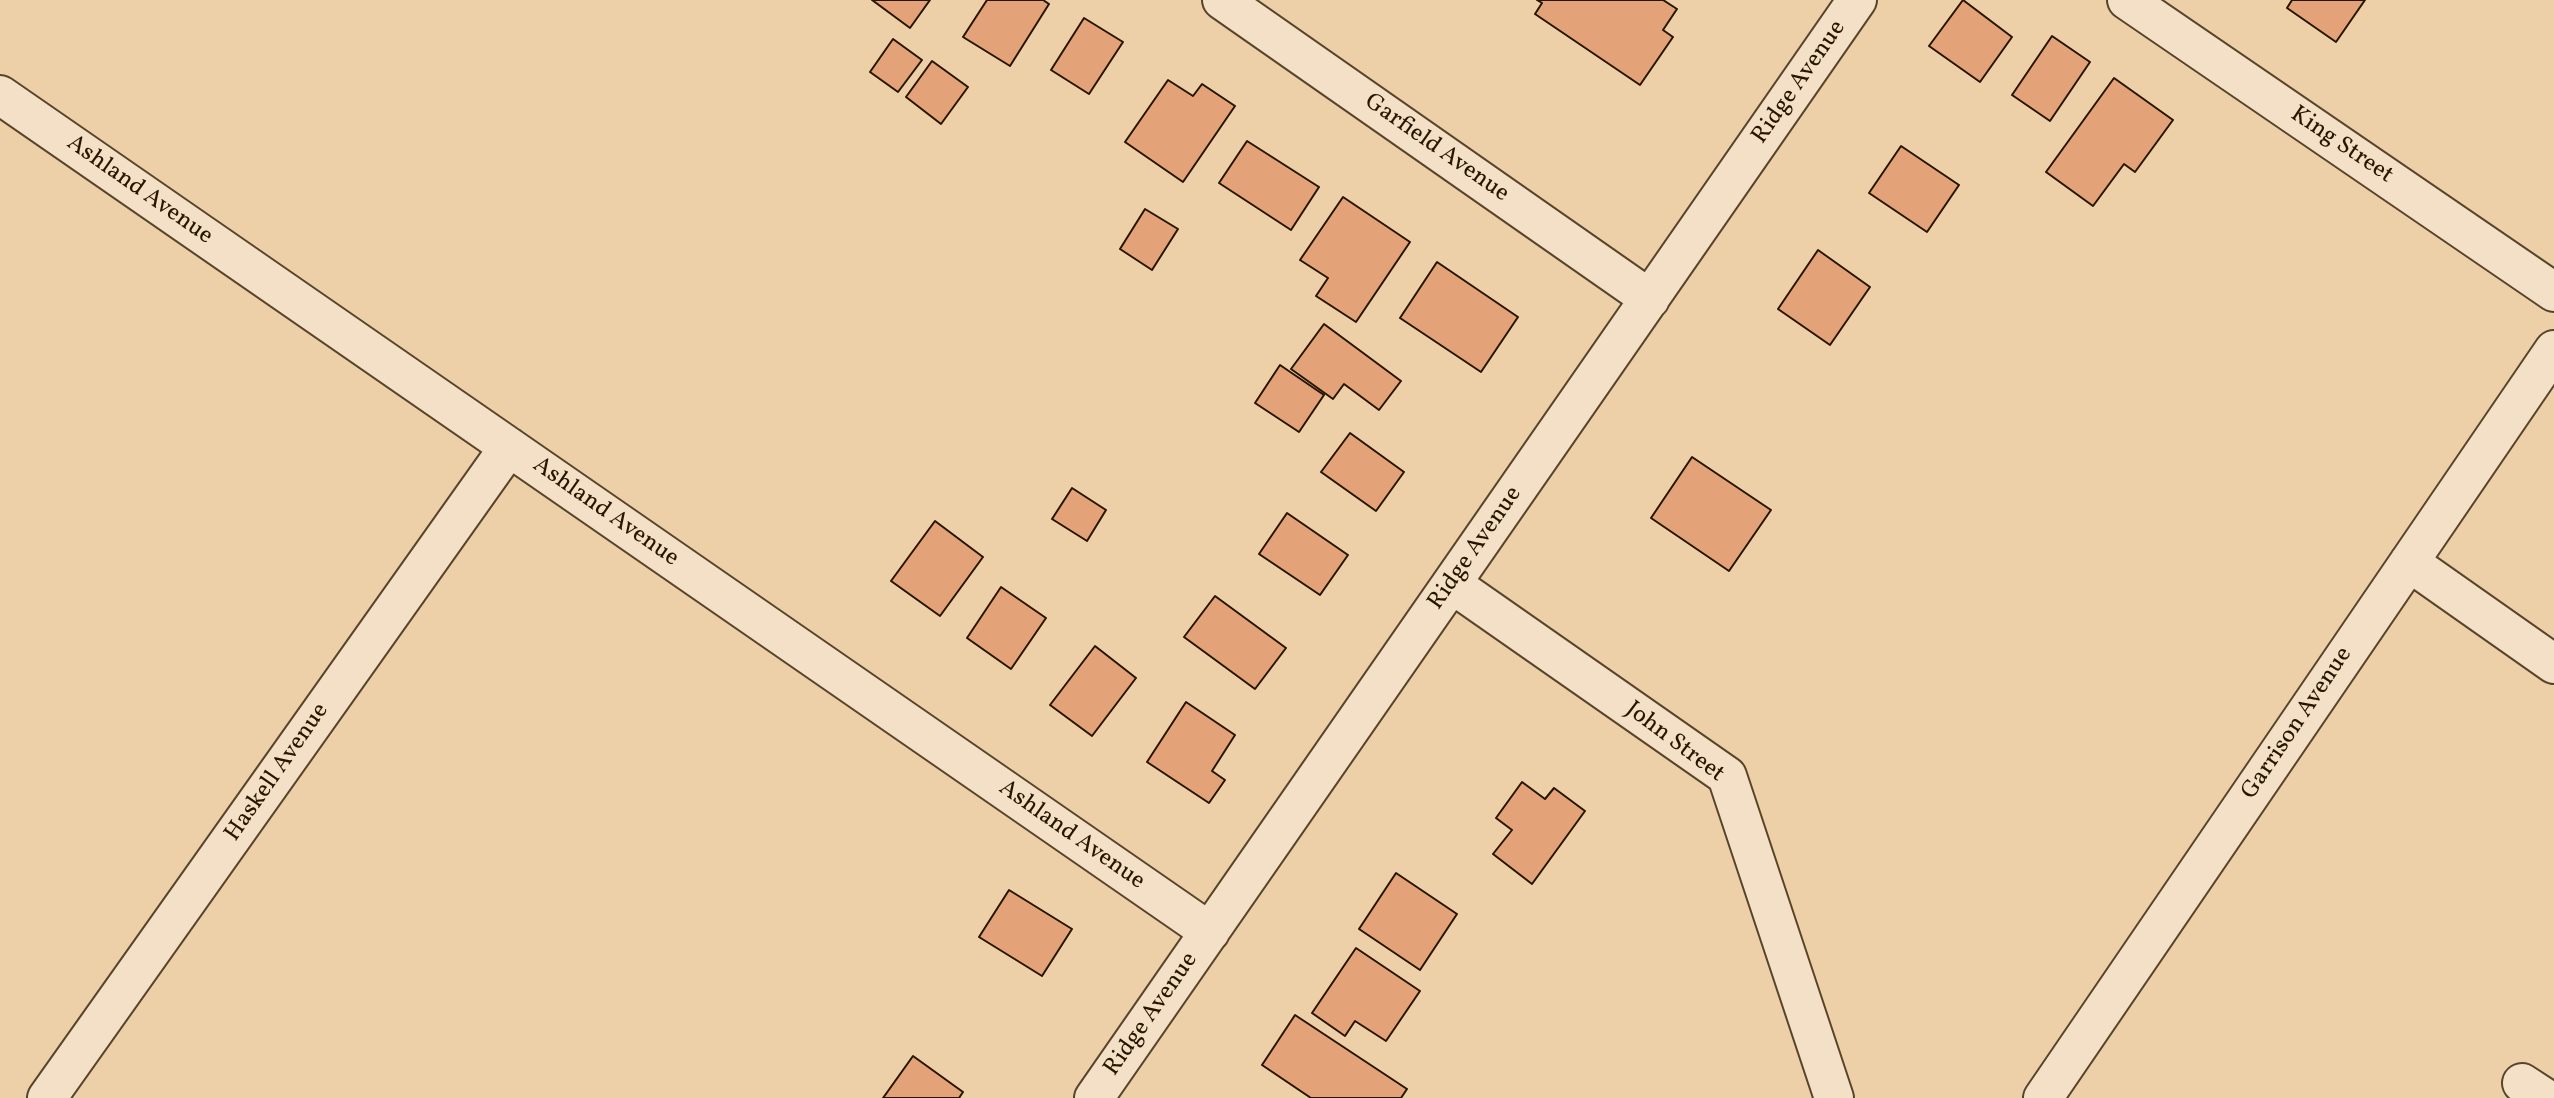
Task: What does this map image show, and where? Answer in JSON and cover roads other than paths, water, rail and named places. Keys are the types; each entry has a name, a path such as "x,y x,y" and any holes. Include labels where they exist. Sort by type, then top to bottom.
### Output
{"street":[{"name":"Garfield Avenue","path":"1222,0 1650,299"},
{"name":"Ridge Avenue","path":"1094,1098 1857,0"},
{"name":"King Street","path":"2127,0 2554,292"},
{"name":"Ashland Avenue","path":"0,95 1210,932"},
{"name":"Garrison Avenue","path":"2043,1098 2554,350"},
{"name":"Haskell Avenue","path":"47,1098 509,447"},
{"path":"2409,562 2554,664"},
{"name":"John Street","path":"1452,584 1727,776 1834,1098"}]}
